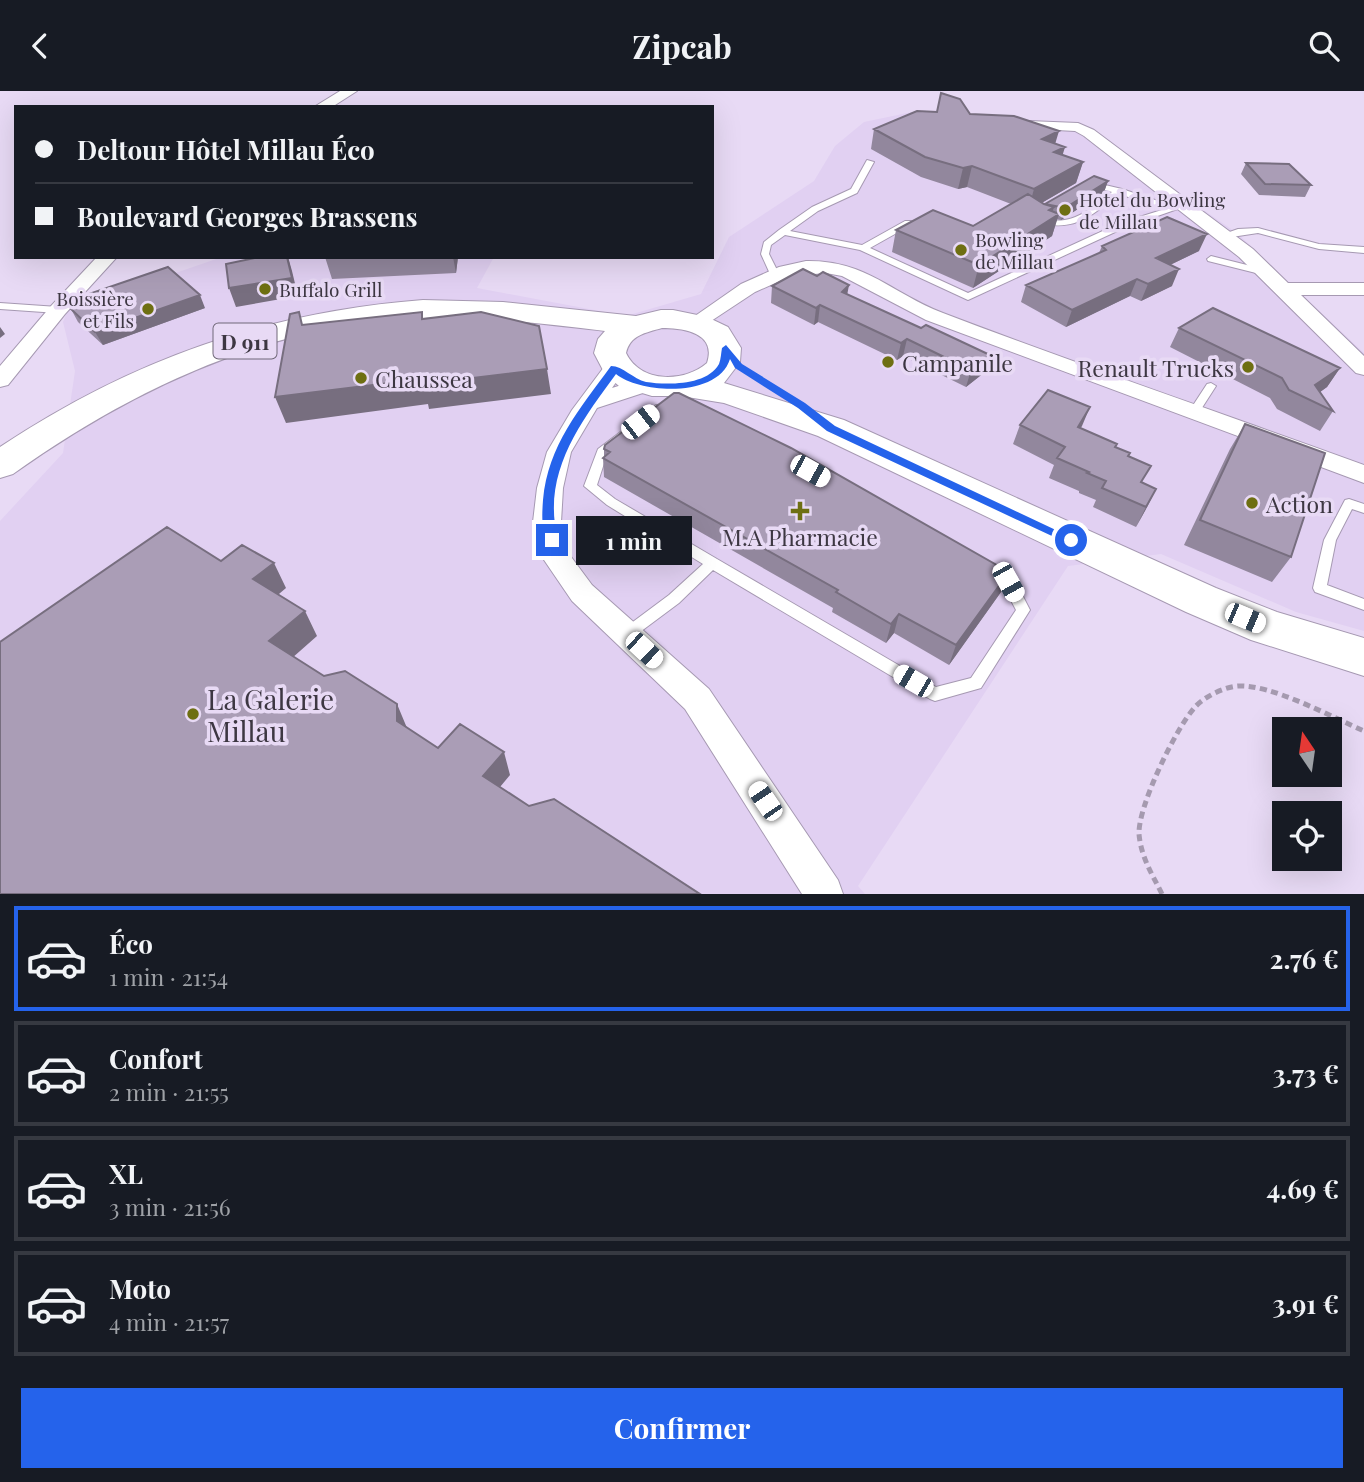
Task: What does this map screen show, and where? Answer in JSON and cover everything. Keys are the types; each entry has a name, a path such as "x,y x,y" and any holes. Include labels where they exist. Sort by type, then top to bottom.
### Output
{"main road":[{"name":"D 911","path":"0,465 48,431 106,397 174,366 260,337 332,320 398,311 461,309 557,315 634,325"},
{"name":"D 911","path":"518,313 582,332 602,346 612,363"},
{"path":"831,428 802,406 745,371 733,360 715,332 695,323 661,319 634,325 615,338 609,349 612,363 627,378 644,384 680,386 730,394 831,428 1201,600 1267,627 1364,657"},
{"path":"680,386 704,380 718,370 724,363 726,348"}],"street":[{"path":"325,105 350,91"},
{"path":"985,123 1073,123 1128,163 1178,207 1225,235 1364,367"},
{"path":"0,380 58,310 106,259"},
{"path":"695,323 734,295 774,274 815,267 849,272 933,316 1364,474"},
{"path":"1284,289 1364,289"},
{"path":"612,363 592,402 580,415 559,452 550,488 547,522 556,557 582,593 697,699 824,894"},
{"path":"592,402 644,384"}],"lane":[{"path":"774,274 765,254 767,244 815,209 854,191 870,162"},
{"path":"1076,188 1089,182 1178,207"},
{"path":"1040,209 1028,216 1053,226 1070,224 1119,191"},
{"path":"782,232 863,249 968,297 1123,225 1178,207"},
{"path":"863,249 908,223"},
{"path":"1225,235 1247,229 1269,231 1302,243 1364,250"},
{"path":"1211,259 1268,273"},
{"path":"0,306 58,310"},
{"path":"1194,412 1211,386"},
{"path":"695,406 1008,582 1023,610 976,683 935,694 712,563 611,502 590,486 602,452 660,407 695,406"},
{"path":"1364,509 1349,503 1331,540 1320,588 1364,605"},
{"path":"626,634 674,599 712,563"}],"path":[{"path":"1162,894 1142,855 1139,831 1152,781 1194,708 1207,697 1237,686 1269,691 1364,731"}],"shaded area":[{"path":"912,112 1077,123 1093,128 1136,164 1237,233 1364,353 1364,631 1296,612 1161,554 1068,566 858,886 865,894 0,894 0,521 63,453 75,371 63,322 68,310 216,259 493,259 477,288 626,316 701,294 729,237 814,181 835,146 864,122"}],"building":[{"path":"941,93 960,99 970,114 1014,116 1059,131 1042,139 1065,147 1054,152 1083,162 1034,189 972,166 963,168 925,157 874,129 917,111 937,112"},
{"path":"1246,163 1289,164 1311,185 1265,184"},
{"path":"1094,176 1108,181 1065,208 1045,204"},
{"path":"1028,194 1054,207 1049,210 1059,214 979,265 896,230 933,210 973,226"},
{"path":"1167,217 1207,234 1156,258 1179,269 1148,284 1137,279 1072,310 1026,285 1106,250 1102,246"},
{"path":"250,259 287,259 292,278 229,288 226,264"},
{"path":"168,267 200,295 95,332 71,309 80,297"},
{"path":"803,269 817,276 823,272 849,285 842,292 921,328 926,325 990,355 971,370 907,339 901,343 820,305 816,308 772,286"},
{"path":"1213,308 1340,368 1315,385 1333,411 1289,390 1282,378 1179,328"},
{"path":"299,312 302,325 422,312 422,319 481,312 539,326 547,369 423,384 423,379 275,397 290,314"},
{"path":"1048,390 1090,407 1078,427 1117,444 1115,447 1130,453 1128,456 1151,466 1141,482 1156,489 1146,507 1102,488 1106,481 1057,458 1065,447 1020,425"},
{"path":"674,393 679,393 791,448 1009,572 956,645 899,614 891,624 836,592 838,590 603,458 610,452 604,449 605,445"},
{"name":"Action","path":"1245,424 1325,453 1291,557 1200,520"},
{"name":"La Galerie Millau","path":"167,527 221,561 242,545 274,563 253,579 305,611 269,641 324,676 345,671 397,704 397,721 438,748 460,724 504,752 483,776 529,806 554,799 700,894 0,894 0,642"}],"place":[{"name":"Hotel du Bowling de Millau","path":"1065,210"},
{"name":"Bowling de Millau","path":"961,250"},
{"name":"Buffalo Grill","path":"265,289"},
{"name":"Boissière et Fils","path":"148,309"},
{"name":"Campanile","path":"888,362"},
{"name":"Renault Trucks","path":"1248,367"},
{"name":"Chaussea","path":"361,378"},
{"name":"Action","path":"1252,503"},
{"name":"M.A Pharmacie","path":"800,511"},
{"name":"La Galerie Millau","path":"193,714"}],"route":[{"path":"552,540 547,522 550,488 559,452 580,415 615,368 627,378 644,384 668,387 693,384 718,370 727,355 726,348 733,360 752,376 802,406 831,428 1071,540"}]}
